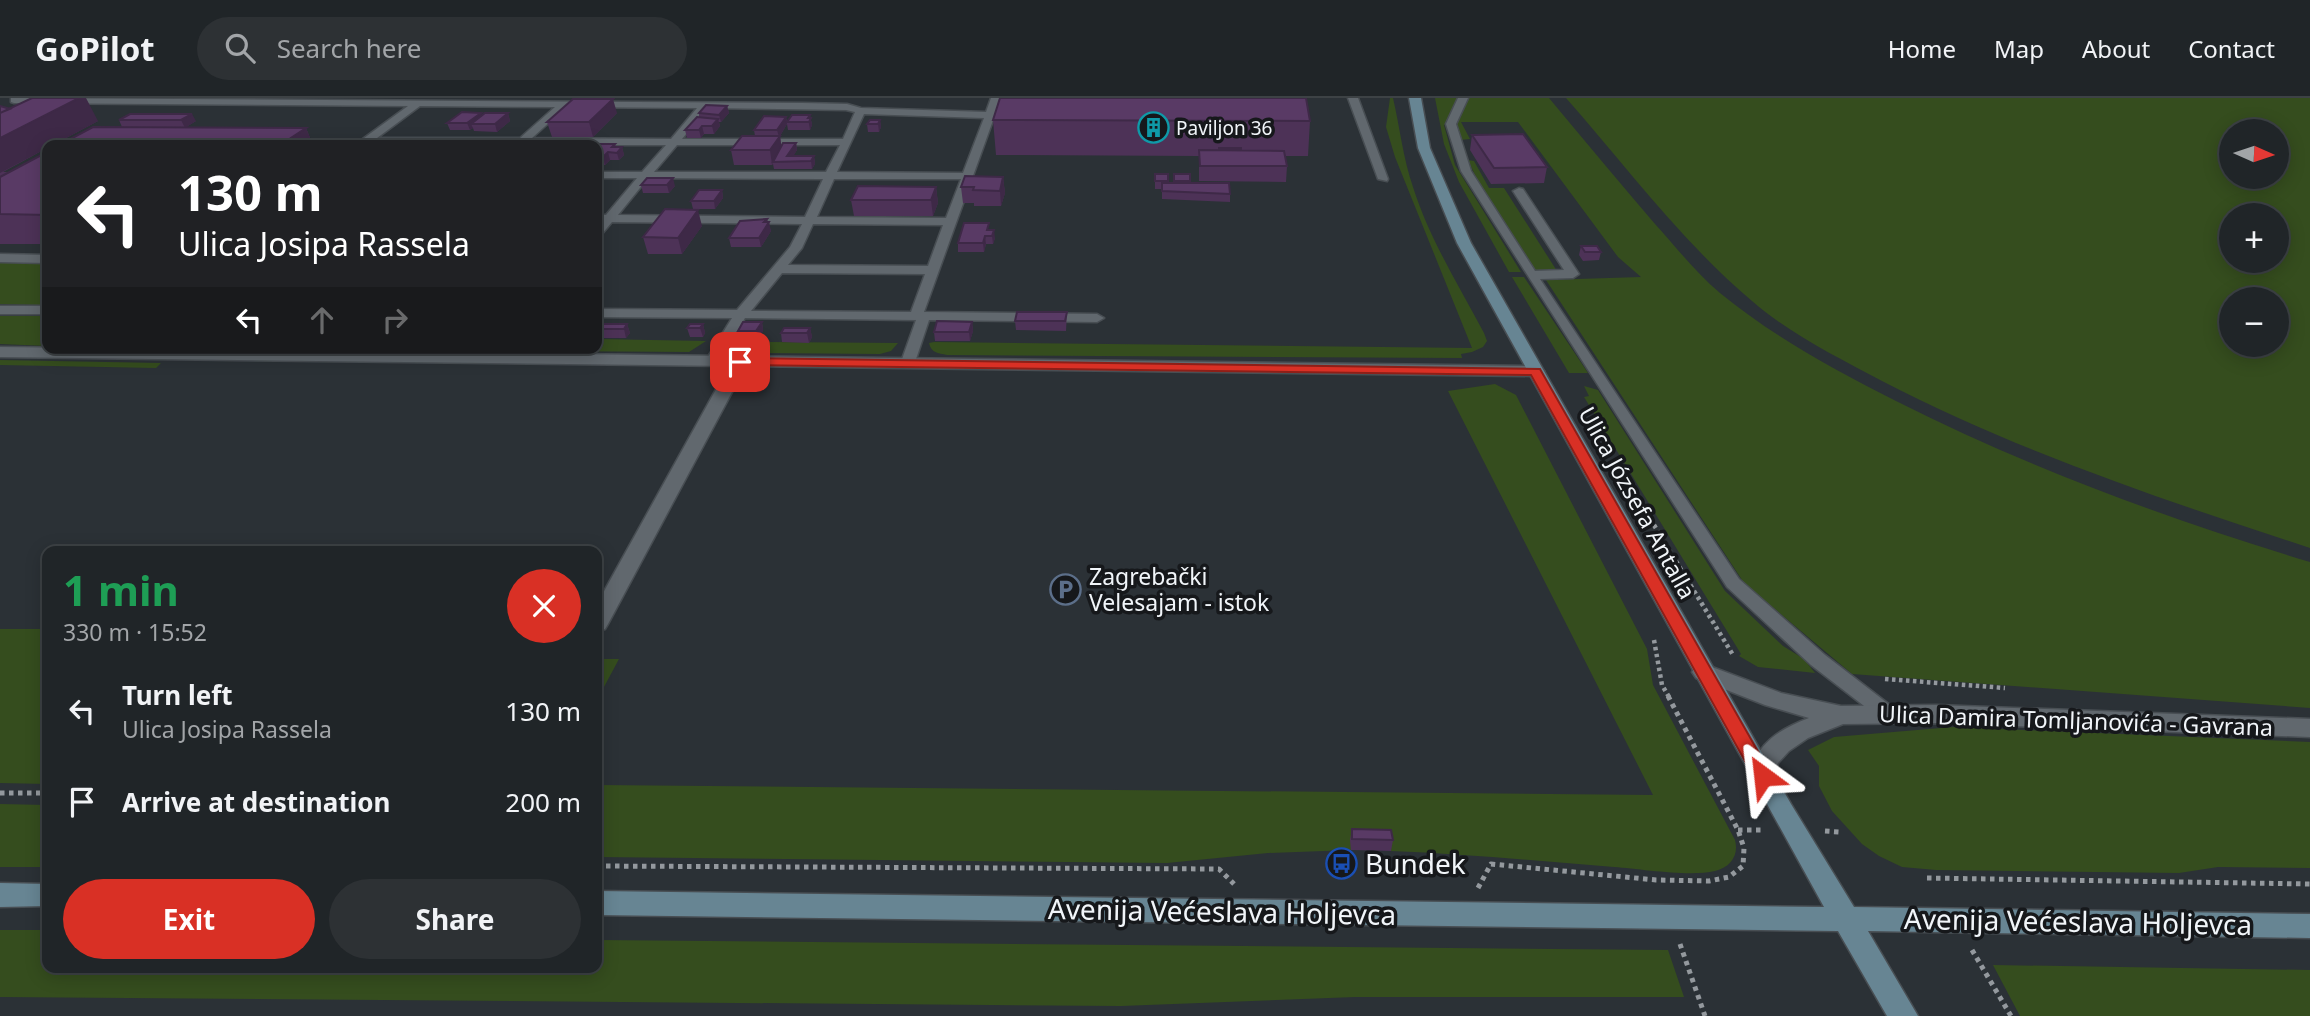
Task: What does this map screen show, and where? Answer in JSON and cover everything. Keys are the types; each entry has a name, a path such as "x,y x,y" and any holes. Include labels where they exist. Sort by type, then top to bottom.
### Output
{"street":[{"name":"Ulica Józsefa Antalla","path":"1415,98 1424,148 1464,243 1763,776 1847,918"},
{"path":"0,352 42,351"},
{"path":"423,354 740,362 1535,371"},
{"path":"602,615 740,362"},
{"name":"Ulica Damira Tomljanovića - Gavrana","path":"1704,672 1773,699 1842,715 1888,713 2310,728"},
{"name":"Ulica Damira Tomljanovića - Gavrana","path":"1763,776 1766,760 1782,744 1842,715"},
{"path":"0,895 42,895"},
{"name":"Avenija Većeslava Holjevca","path":"602,902 2310,926"},
{"path":"1847,918 1903,1016"}],"lane":[{"path":"908,362 933,270 996,98"},
{"path":"1353,98 1383,179"},
{"path":"1463,98 1451,124 1466,171 1733,583 1818,660 1888,713"},
{"path":"14,100 703,103 990,115"},
{"path":"368,140 418,103"},
{"path":"603,218 645,175 703,103"},
{"path":"524,140 564,104"},
{"path":"713,360 741,314 796,248 861,111"},
{"path":"602,142 845,142"},
{"path":"602,175 967,176"},
{"path":"1519,191 1573,274 1532,275"},
{"path":"603,218 951,222"},
{"path":"0,258 42,259"},
{"path":"779,269 933,270"},
{"path":"0,310 42,310"},
{"path":"602,313 1097,318"}],"path":[{"path":"1491,864 1656,880 1709,881 1729,877 1743,866 1744,848 1738,830 1675,710"},
{"path":"0,793 42,793"},
{"path":"1738,830 1754,830"},
{"path":"1825,831 1839,832"},
{"path":"602,866 1219,869"},
{"path":"1933,884 1927,878 2310,884"},
{"path":"1656,880 1660,888"},
{"path":"1679,943 1705,1016"},
{"path":"1987,975 2011,1016"}],"green space":[{"path":"1390,98 1393,98 1407,165 1427,225 1484,333 1487,341 1483,347 1461,354 1462,358 947,355 931,349 929,343 934,342 1472,348 1395,157 1386,127"},
{"path":"1435,98 1458,98 1444,125 1455,165 1521,272 1509,272 1459,182 1444,144"},
{"path":"1465,98 1549,98 1655,224 1711,285 1762,324 1827,365 1946,425 2048,470 2152,510 2310,562 2310,708 1852,674 1744,583 1546,280 1641,277 1618,257 1518,122 1461,122 1470,139 1460,140 1458,118"},
{"path":"1566,98 2310,98 2310,548 2147,493 2039,452 1934,407 1882,381 1814,344 1767,313 1726,278 1655,203"},
{"path":"1468,160 1474,161 1489,188 1504,188 1557,271 1537,272 1499,218"},
{"path":"0,263 42,263 42,305 0,304"},
{"path":"1512,277 1524,277 1588,373 1569,373"},
{"path":"0,316 42,316 42,346 0,344"},
{"path":"602,339 706,341 689,352 602,351"},
{"path":"768,342 898,343 891,351 880,354 763,353"},
{"path":"0,360 161,363 156,368 0,365"},
{"path":"1495,384 1516,395 1647,649 1653,685 1735,840 1735,855 1721,869 1705,873 1679,873 1391,851 1389,841 1351,850 1268,853 1167,863 602,857 602,785 1653,795 1448,391"},
{"path":"1584,386 1598,390 1725,591 1783,646 1804,659 1815,673 1758,667 1739,656 1741,654 1584,397 1589,396"},
{"path":"0,629 42,629 42,784 0,783"},
{"path":"602,659 619,659 602,691"},
{"path":"1953,727 2310,742 2310,868 2218,867 2179,873 1936,870 1902,867 1862,844 1832,811 1819,786 1819,766 1808,750 1834,737"},
{"path":"0,804 42,805 42,867 0,867"},
{"path":"0,930 42,930 42,973 602,973 602,940 1668,950 1684,997 1355,997 1121,1006 0,997"},
{"path":"1993,965 2310,970 2310,1016 2020,1016"}],"building":[{"path":"32,98 79,98 0,138 0,113"},
{"path":"1000,98 1306,98 1310,121 993,120"},
{"path":"573,99 613,99 589,122 547,122"},
{"path":"706,105 727,106 719,115 699,113"},
{"path":"0,106 10,109 0,113"},
{"path":"462,112 481,113 467,123 447,123"},
{"path":"485,113 508,113 495,124 471,124"},
{"path":"130,114 192,114 181,120 119,120"},
{"path":"792,115 810,115 808,118 811,118 809,122 787,122"},
{"path":"764,116 786,117 777,130 754,130"},
{"path":"697,117 718,119 712,126 685,130"},
{"path":"870,120 880,120 878,124 867,124"},
{"path":"93,127 306,128 288,140 68,140"},
{"path":"1523,134 1547,167 1494,168 1472,135"},
{"path":"742,136 780,136 770,150 731,150"},
{"path":"783,143 796,143 787,156 814,156 811,161 773,162"},
{"path":"602,144 622,147 617,153 608,152 603,157"},
{"path":"1241,148 1241,150 1219,150"},
{"path":"1199,150 1284,151 1287,166 1200,166"},
{"path":"42,155 42,215 0,214 0,177"},
{"path":"1155,174 1168,174 1168,181 1155,181"},
{"path":"1174,174 1190,174 1190,181 1174,181"},
{"path":"965,176 1003,177 1000,191 961,187"},
{"path":"647,178 673,178 667,185 641,185"},
{"path":"1162,183 1229,183 1230,194 1162,191"},
{"path":"858,186 936,187 931,200 851,200"},
{"path":"699,190 722,190 714,201 691,201"},
{"path":"665,209 698,210 678,238 643,237"},
{"path":"767,219 764,222 769,222 759,238 729,238 740,221"},
{"path":"964,223 989,223 987,230 994,230 992,236 985,236 983,243 958,243"},
{"path":"1581,246 1597,246 1601,252 1585,252"},
{"path":"1017,312 1067,312 1065,321 1015,321"},
{"path":"937,321 972,322 969,332 934,332"},
{"path":"743,322 762,322 756,331 738,331"},
{"path":"602,324 627,324 624,329 602,329"},
{"path":"690,324 703,324 700,328 687,328"},
{"path":"784,328 810,328 807,333 781,333"},
{"path":"1352,829 1391,830 1393,840 1352,839"}],"place":[{"name":"Paviljon 36","path":"1153,128"},
{"name":"Zagrebački Velesajam - istok","path":"1066,590"},
{"name":"Bundek","path":"1342,864"}],"route":[{"path":"740,362 1535,371 1763,776"}]}
